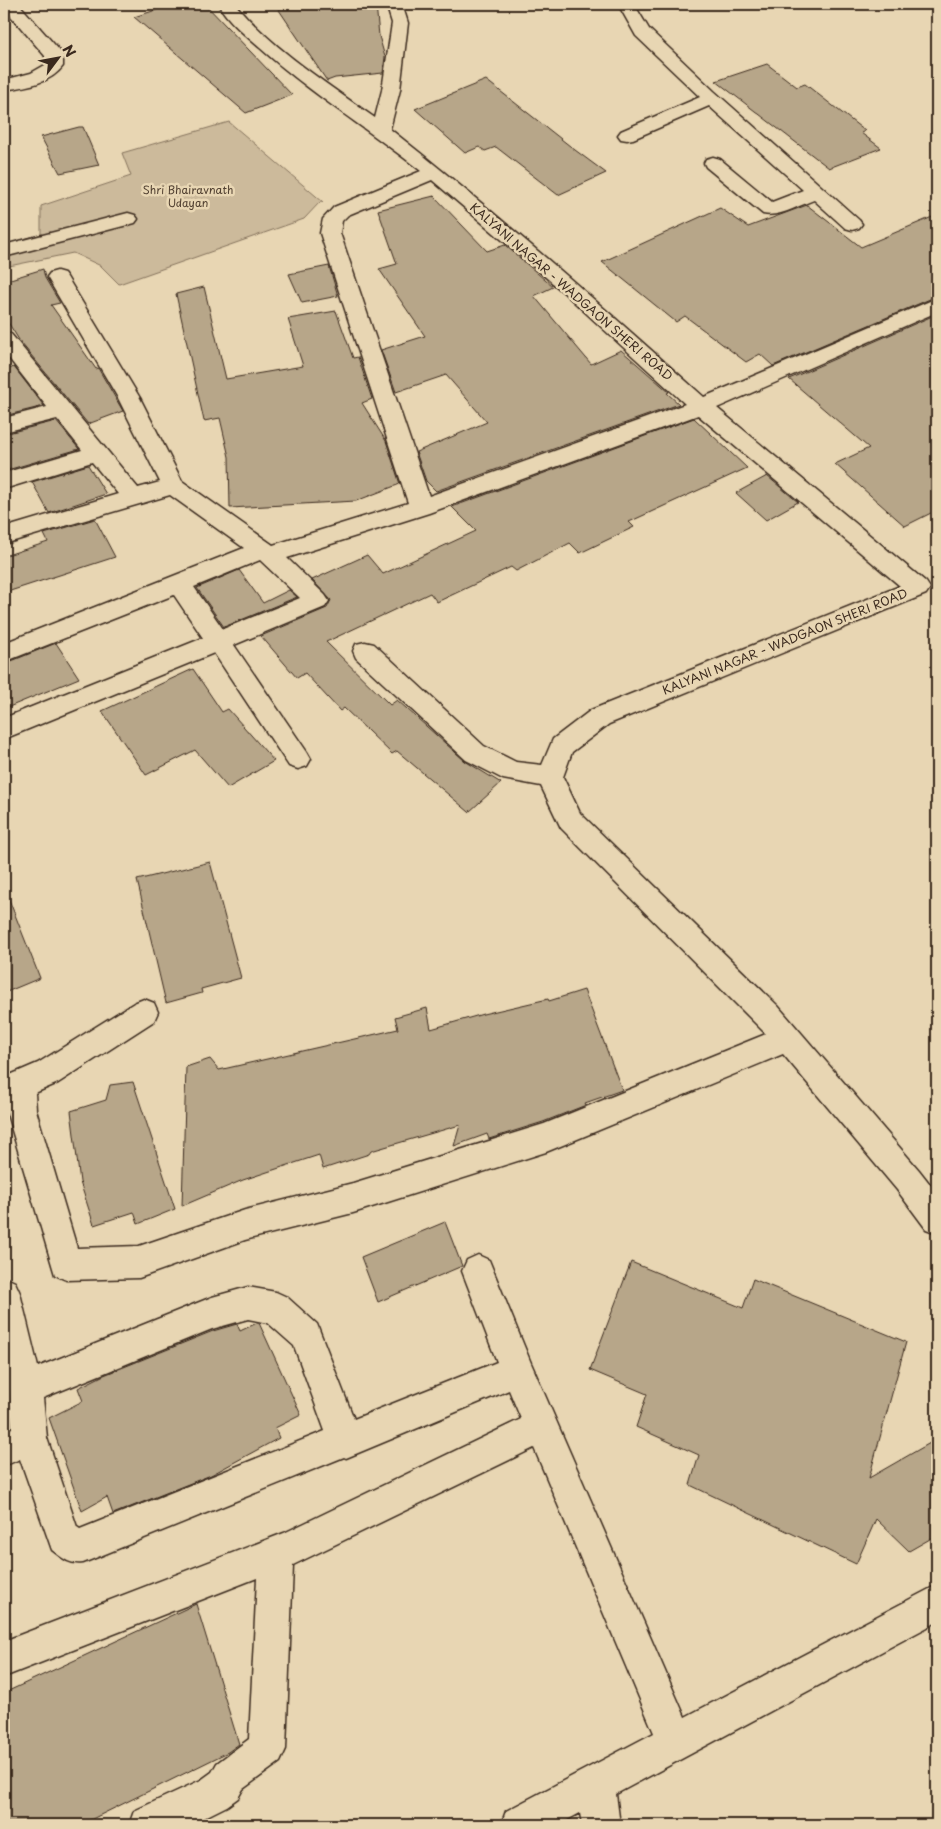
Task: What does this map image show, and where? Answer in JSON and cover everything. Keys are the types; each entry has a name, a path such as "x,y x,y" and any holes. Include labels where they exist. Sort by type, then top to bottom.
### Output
{"street":[{"path":"4,85 35,79 47,74 54,66 54,55 10,4"},
{"name":"KALYANI NAGAR - WADGAON SHERI ROAD","path":"226,4 243,24 294,68 381,130 434,172 569,287 701,406 928,583 600,717 562,746 550,777"},
{"path":"381,130 391,90 400,23 394,4"},
{"path":"626,4 642,32 852,224"},
{"path":"627,135 712,98"},
{"path":"713,163 770,210 816,192"},
{"path":"421,507 330,233 333,219 341,211 434,172"},
{"path":"4,251 128,219"},
{"path":"4,729 317,601 266,553 173,486 130,398 57,277"},
{"path":"4,653 179,583 266,553 421,507 701,406 937,304"},
{"path":"4,339 14,366 62,410 133,497"},
{"path":"4,425 62,410"},
{"path":"4,481 97,453"},
{"path":"4,536 173,486"},
{"path":"179,583 298,759"},
{"path":"365,651 475,753 512,772 550,777 570,820 768,1016 908,1180 937,1218"},
{"path":"144,1012 48,1074 20,1085 21,1110 66,1264 139,1262 245,1225 352,1198 546,1138 788,1039"},
{"path":"478,1271 517,1370 677,1743"},
{"path":"4,1293 26,1388 17,1443 64,1538 75,1546 83,1546 346,1441 517,1370"},
{"path":"26,1388 212,1314 248,1302 276,1308 306,1335 346,1441"},
{"path":"4,1659 288,1550 542,1427"},
{"path":"148,1825 225,1786 230,1776 267,1749 276,1553"},
{"path":"520,1825 937,1604"},
{"path":"596,1786 601,1825"}],"green space":[{"name":"Shri Bhairavnath Udayan","path":"229,122 323,202 320,202 304,219 119,284 101,266 73,253 4,267 4,245 41,234 41,206 131,176 122,153"}],"building":[{"path":"175,4 205,4 292,95 246,113 134,17"},
{"path":"275,4 376,4 379,36 385,57 383,73 335,78 327,81"},
{"path":"767,64 797,87 805,84 865,131 861,133 881,148 829,168 716,81"},
{"path":"486,80 606,173 558,195 496,147 485,151 479,147 465,153 415,109"},
{"path":"83,127 99,165 60,173 41,137"},
{"path":"434,196 487,251 505,245 553,287 534,296 591,364 621,350 669,392 667,393 679,404 436,491 426,481 416,452 487,422 446,375 396,392 381,350 425,336 379,269 397,264 378,210"},
{"path":"807,205 861,247 937,215 937,296 773,366 760,354 746,362 685,316 676,322 602,262 720,208 748,227"},
{"path":"329,266 338,296 302,303 289,274"},
{"path":"43,269 45,278 60,303 51,305 96,369 98,368 123,411 88,424 21,343 4,316 4,281"},
{"path":"204,287 226,379 303,366 288,319 336,311 353,358 358,357 372,399 362,403 386,441 400,484 356,501 230,508 229,457 220,418 204,421 176,294"},
{"path":"937,314 937,510 905,526 835,464 869,448 789,379"},
{"path":"14,367 44,406 4,416 4,371"},
{"path":"694,418 747,468 629,522 634,527 580,553 570,543 516,571 511,567 437,602 430,593 326,642 390,705 397,700 465,761 501,783 469,812 397,751 392,754 344,708 340,711 305,673 297,678 261,636 327,608 331,600 312,580 367,555 383,574 476,531 452,507"},
{"path":"56,421 79,449 4,471 4,434"},
{"path":"88,465 106,494 49,513 32,482"},
{"path":"767,476 798,502 766,520 736,493"},
{"path":"95,519 115,557 4,593 4,556 48,542 44,534"},
{"path":"239,570 263,603 289,590 297,597 224,627 197,588"},
{"path":"56,643 79,678 4,709 4,664"},
{"path":"193,669 222,712 228,709 274,761 228,788 195,750 146,775 102,711"},
{"path":"210,862 241,978 201,989 202,993 166,1003 137,880"},
{"path":"6,892 40,978 4,993 4,893"},
{"path":"584,990 622,1090 585,1103 586,1105 543,1122 489,1139 487,1134 454,1146 460,1125 371,1151 369,1154 323,1169 319,1155 243,1180 182,1206 186,1067 210,1059 219,1070 398,1029 395,1017 427,1008 431,1029 483,1014 548,999 549,1001"},
{"path":"133,1082 175,1209 138,1224 134,1212 94,1225 80,1182 71,1111 106,1100 110,1085"},
{"path":"445,1222 462,1266 378,1302 361,1257"},
{"path":"631,1262 743,1308 753,1279 906,1342 869,1478 937,1439 937,1535 909,1551 876,1519 856,1564 690,1485 699,1455 636,1427 647,1394 590,1370"},
{"path":"259,1323 301,1415 275,1428 279,1438 211,1475 113,1514 107,1497 82,1511 49,1418 83,1401 78,1388 104,1375 213,1331 237,1324 240,1331"},
{"path":"196,1604 239,1744 228,1752 80,1825 4,1825 4,1693"}]}
